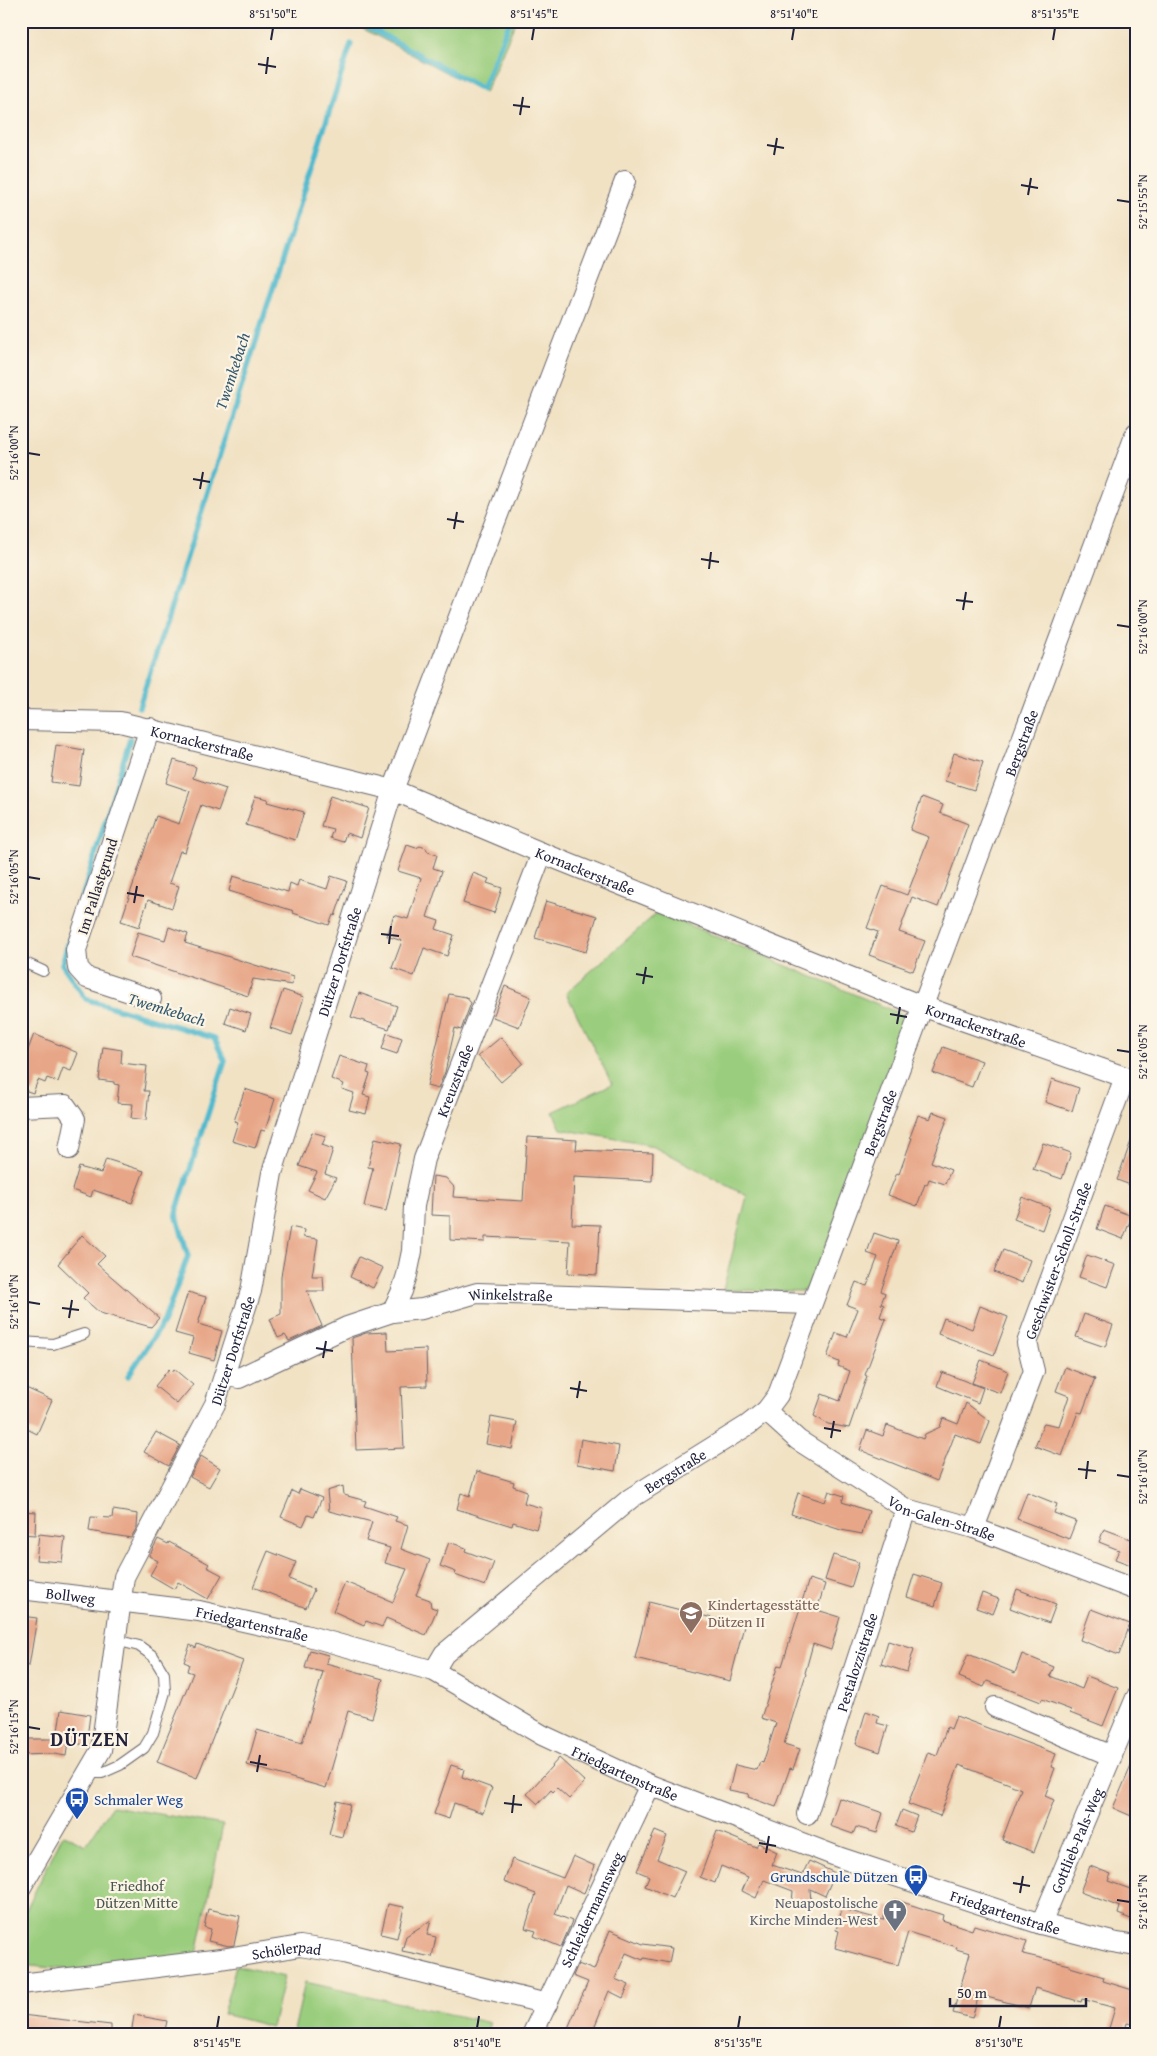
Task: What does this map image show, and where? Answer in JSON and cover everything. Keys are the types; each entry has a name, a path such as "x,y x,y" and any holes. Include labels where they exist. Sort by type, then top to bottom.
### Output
{"street":[{"name":"Dützer Dorfstraße","path":"21,1887 100,1750 124,1577 216,1404 251,1291 272,1173 394,790 625,181"},
{"name":"Bergstraße","path":"434,1671 444,1654 632,1498 748,1426 766,1411 778,1395 1136,433"},
{"name":"Kornackerstraße","path":"21,720 120,722 394,790 542,853 922,1006 1130,1079"},
{"name":"Im Pallastgrund","path":"150,728 76,950 78,968 86,978 151,999"},
{"name":"Kreuzstraße","path":"392,1312 407,1276 412,1251 414,1206 424,1159 542,853"},
{"name":"Geschwister-Scholl-Straße","path":"974,1528 1034,1371 1027,1343 1130,1079"},
{"path":"21,1107 65,1105 75,1119 69,1149"},
{"name":"Winkelstraße","path":"226,1376 239,1378 347,1327 392,1312 422,1309 477,1293 811,1304"},
{"name":"Von-Galen-Straße","path":"766,1411 798,1440 906,1509 974,1528 1136,1590"},
{"name":"Pestalozzistraße","path":"807,1814 906,1509"},
{"name":"Bollweg","path":"21,1589 120,1600"},
{"name":"Friedgartenstraße","path":"120,1600 209,1613 305,1635 434,1671 542,1735 650,1784 841,1858 1041,1924 1112,1942 1136,1946"},
{"name":"Gottlieb-Pals-Weg","path":"1041,1924 1136,1698"},
{"path":"995,1707 1112,1756"},
{"name":"Schleidermannsweg","path":"532,2035 650,1784"},
{"name":"Schölerpad","path":"21,1984 220,1959 300,1946 344,1953 547,2004"}],"lane":[{"path":"21,961 43,971"},
{"path":"21,1342 53,1344 84,1334"},
{"path":"87,1772 102,1773 114,1768 144,1748 153,1733 166,1692 164,1674 153,1656 139,1646 116,1640"}],"green space":[{"path":"352,21 516,21 485,93 352,23"},
{"path":"658,912 906,1016 909,1022 811,1286 802,1291 723,1290 747,1196 654,1146 561,1129 553,1112 612,1084 566,993"},
{"name":"Friedhof Dützen Mitte","path":"112,1806 223,1825 196,1959 73,1970 21,1965 21,1920 63,1834 86,1845"},
{"path":"236,1965 284,1977 272,2027 223,2014"},
{"path":"305,1982 490,2023 485,2035 293,2035"}],"building":[{"path":"56,745 84,750 79,786 51,782"},
{"path":"954,753 983,762 974,790 945,781"},
{"path":"174,760 196,767 193,778 226,789 218,811 201,805 185,852 180,851 169,883 179,886 172,908 148,900 139,927 121,921 156,816 179,824 190,791 166,783"},
{"path":"255,796 268,799 267,802 304,812 295,840 246,825"},
{"path":"330,796 369,808 360,838 346,833 343,842 330,838 333,829 321,826"},
{"path":"922,797 943,805 940,813 968,824 938,907 912,897 899,932 925,941 913,971 869,955 878,932 867,928 883,886 907,895 929,837 910,830"},
{"path":"407,845 416,848 420,846 426,848 428,852 437,855 433,868 442,871 427,917 439,921 436,929 454,935 447,956 424,948 414,976 392,968 402,941 387,936 394,915 408,919 421,878 398,871"},
{"path":"473,873 489,879 487,883 502,888 494,913 463,903"},
{"path":"233,876 288,892 290,883 297,886 299,880 327,889 331,876 347,881 335,916 333,915 329,925 293,913 294,911 229,891"},
{"path":"546,901 597,916 586,952 535,938"},
{"path":"169,927 188,934 185,943 293,977 292,985 253,979 248,996 130,957 138,932 165,940"},
{"path":"505,986 531,997 519,1027 493,1017"},
{"path":"283,990 304,997 292,1035 270,1028"},
{"path":"359,993 397,1006 389,1029 351,1017"},
{"path":"449,994 466,997 471,1003 461,1030 455,1028 445,1072 438,1089 427,1086"},
{"path":"230,1007 251,1014 246,1030 225,1023"},
{"path":"387,1033 402,1038 397,1054 382,1049"},
{"path":"34,1034 78,1053 71,1071 63,1068 58,1082 47,1078 45,1083 38,1080 33,1093 21,1089 21,1068"},
{"path":"501,1037 523,1063 501,1082 478,1056"},
{"path":"103,1047 122,1050 121,1063 147,1066 144,1091 149,1091 146,1120 131,1118 133,1104 117,1103 119,1085 114,1084 114,1082 99,1080"},
{"path":"943,1047 982,1061 972,1087 933,1073"},
{"path":"339,1056 369,1066 367,1073 370,1074 363,1095 370,1097 366,1114 349,1110 354,1093 342,1089 344,1084 331,1079"},
{"path":"1052,1079 1079,1088 1072,1111 1045,1102"},
{"path":"245,1089 275,1099 265,1131 261,1130 255,1148 232,1141 238,1122 234,1121"},
{"path":"933,1112 948,1117 931,1162 951,1170 945,1184 929,1179 927,1185 925,1184 917,1206 888,1195 897,1173 899,1174 918,1115 930,1119"},
{"path":"312,1132 326,1136 322,1145 333,1149 325,1174 336,1178 325,1198 308,1190 317,1172 299,1166"},
{"path":"1134,1133 1136,1133 1136,1187 1117,1180"},
{"path":"527,1137 577,1140 576,1150 653,1153 652,1181 574,1177 572,1224 600,1225 597,1275 568,1273 570,1241 485,1237 485,1242 450,1240 450,1216 431,1215 433,1176 446,1178 454,1187 453,1197 523,1201"},
{"path":"375,1138 401,1144 386,1211 364,1206 373,1168 368,1167"},
{"path":"1043,1143 1071,1153 1062,1179 1033,1169"},
{"path":"106,1159 144,1171 132,1203 93,1190 91,1197 72,1190 79,1167 101,1173"},
{"path":"1022,1197 1050,1208 1042,1230 1014,1219"},
{"path":"1105,1206 1132,1216 1123,1239 1097,1229"},
{"path":"290,1227 304,1230 303,1237 318,1239 312,1276 323,1276 324,1291 307,1291 322,1326 289,1341 285,1335 278,1338 270,1319 281,1314 281,1276"},
{"path":"874,1233 898,1241 881,1291 885,1293 881,1304 884,1305 880,1317 886,1319 865,1375 867,1376 849,1428 828,1424 814,1416 822,1394 840,1401 850,1371 838,1366 839,1362 827,1357 836,1333 847,1337 858,1309 847,1305 856,1282 867,1286 878,1257 867,1253"},
{"path":"82,1235 105,1256 97,1264 159,1318 151,1327 100,1313 83,1298 88,1293 58,1264"},
{"path":"1003,1250 1030,1260 1022,1283 994,1272"},
{"path":"1087,1255 1115,1265 1107,1287 1079,1277"},
{"path":"359,1257 383,1268 373,1288 350,1277"},
{"path":"188,1292 206,1297 198,1324 222,1331 214,1360 189,1353 193,1338 175,1333"},
{"path":"980,1306 1008,1317 994,1355 938,1334 944,1318 972,1329"},
{"path":"1084,1314 1113,1325 1105,1347 1076,1337"},
{"path":"387,1332 388,1351 426,1349 427,1386 401,1387 404,1448 356,1450 352,1338 366,1333"},
{"path":"981,1360 1008,1371 1000,1393 972,1383"},
{"path":"1065,1367 1095,1379 1082,1413 1078,1412 1062,1456 1035,1446 1044,1423 1059,1426 1069,1396 1056,1391"},
{"path":"169,1369 172,1372 174,1369 193,1385 177,1404 155,1386"},
{"path":"942,1372 983,1388 978,1403 937,1386"},
{"path":"26,1388 52,1400 37,1434 21,1426 21,1398"},
{"path":"966,1403 990,1421 981,1444 955,1434 937,1481 860,1450 867,1430 883,1436 887,1425 923,1439 925,1434 940,1427 943,1418 958,1424"},
{"path":"491,1417 517,1422 512,1449 486,1444"},
{"path":"156,1432 180,1445 169,1466 144,1452"},
{"path":"581,1439 619,1446 615,1471 577,1464"},
{"path":"201,1456 220,1468 209,1487 190,1477"},
{"path":"477,1471 514,1482 513,1486 527,1491 524,1503 542,1508 536,1529 513,1522 512,1526 457,1509 461,1493 470,1496"},
{"path":"343,1486 344,1495 366,1501 364,1506 397,1517 395,1521 408,1525 401,1549 430,1560 416,1595 430,1600 431,1607 437,1609 426,1635 386,1618 382,1627 366,1621 364,1625 333,1611 345,1582 393,1602 407,1569 385,1563 390,1548 366,1541 372,1522 329,1511 327,1491"},
{"path":"300,1489 322,1498 314,1517 308,1515 303,1526 281,1517 292,1491 298,1494"},
{"path":"829,1491 844,1496 842,1502 869,1511 862,1534 841,1530 791,1514 798,1493 825,1502"},
{"path":"1027,1492 1057,1504 1054,1513 1076,1521 1069,1539 1017,1519"},
{"path":"113,1510 138,1514 137,1527 131,1538 89,1531 91,1517 112,1518"},
{"path":"21,1511 36,1512 35,1535 21,1534"},
{"path":"1104,1529 1136,1541 1136,1567 1115,1559 1119,1550 1099,1542"},
{"path":"39,1534 65,1537 62,1562 36,1560"},
{"path":"158,1539 168,1544 169,1542 209,1564 207,1567 222,1575 208,1599 178,1582 174,1589 150,1575 158,1561 149,1556"},
{"path":"449,1542 466,1548 465,1551 494,1562 485,1586 455,1575 456,1572 440,1566"},
{"path":"268,1551 296,1562 289,1579 314,1590 306,1608 253,1587"},
{"path":"833,1555 859,1562 851,1588 825,1580"},
{"path":"914,1574 942,1583 935,1606 907,1597"},
{"path":"809,1579 825,1584 817,1610 840,1617 831,1650 813,1644 806,1674 784,1744 800,1749 793,1769 790,1768 776,1807 748,1797 749,1794 729,1790 735,1765 757,1770 760,1762 763,1763 776,1723 761,1718 778,1665 782,1666"},
{"path":"1017,1589 1056,1604 1049,1623 1010,1608"},
{"path":"982,1593 999,1599 993,1614 976,1608"},
{"path":"649,1602 744,1626 730,1681 635,1658"},
{"path":"1091,1609 1130,1624 1119,1655 1080,1640"},
{"path":"21,1616 37,1618 29,1666 21,1665"},
{"path":"888,1641 914,1649 907,1672 881,1664"},
{"path":"197,1644 243,1661 197,1778 157,1762 193,1673 187,1671 189,1664 184,1662 190,1645 196,1648"},
{"path":"310,1650 328,1655 326,1663 383,1679 372,1718 348,1711 326,1788 247,1765 257,1730 302,1743 323,1672 305,1668"},
{"path":"968,1654 1015,1673 1022,1654 1054,1667 1050,1676 1082,1689 1087,1676 1118,1688 1103,1726 1070,1713 1071,1710 1042,1699 1041,1702 987,1681 984,1687 959,1677"},
{"path":"61,1710 90,1715 86,1745 68,1742 66,1756 54,1754 21,1755 21,1739 57,1739"},
{"path":"866,1711 879,1716 877,1723 888,1726 880,1752 856,1744"},
{"path":"956,1716 1056,1754 1051,1767 1055,1768 1045,1796 1054,1800 1034,1852 1002,1840 1021,1789 1007,1783 959,1765 940,1816 908,1804 928,1752 937,1755 947,1727 951,1729"},
{"path":"559,1758 585,1782 569,1799 557,1788 553,1792 551,1790 538,1804 527,1794"},
{"path":"1136,1758 1136,1818 1113,1808"},
{"path":"451,1765 464,1769 462,1777 492,1788 483,1813 454,1803 449,1819 434,1814"},
{"path":"839,1798 883,1813 877,1833 856,1827 853,1834 830,1826"},
{"path":"337,1801 350,1804 342,1837 329,1834"},
{"path":"902,1810 917,1816 911,1832 896,1826"},
{"path":"655,1831 667,1836 657,1859 685,1871 672,1898 645,1886 649,1876 637,1871"},
{"path":"717,1831 756,1847 758,1843 777,1852 772,1865 802,1875 809,1861 835,1873 825,1896 810,1889 811,1902 792,1903 793,1891 764,1880 756,1898 742,1891 748,1877 721,1866 715,1883 700,1877"},
{"path":"573,1856 595,1866 584,1893 566,1885 555,1914 572,1921 561,1947 534,1936 536,1931 525,1928 536,1894 504,1882 512,1859 563,1878"},
{"path":"1090,1866 1111,1874 1108,1881 1136,1891 1136,1921 1118,1914 1120,1907 1080,1892"},
{"path":"899,1901 943,1915 942,1920 972,1930 974,1925 1027,1941 1023,1954 1070,1965 1070,1967 1104,1977 1103,1981 1136,1991 1136,2025 1127,2023 1124,2035 1107,2035 1115,2008 1082,1999 1081,2002 1035,1988 1029,2008 979,1995 972,2018 953,2013 970,1953 956,1949 957,1947 908,1932 898,1965 835,1948 839,1931 836,1930 842,1909 883,1920 888,1906 897,1908"},
{"path":"388,1904 404,1907 397,1938 381,1934"},
{"path":"208,1909 240,1916 234,1945 229,1946 208,1941 211,1929 204,1927"},
{"path":"431,1920 427,1935 436,1937 432,1957 402,1951 406,1936"},
{"path":"610,1930 643,1944 672,1948 669,1963 644,1958 643,1960 626,1953 615,1979 629,1985 623,1998 609,1991 591,2035 565,2035 588,1982 573,1976 578,1964 594,1970"},
{"path":"21,2015 111,2025 111,2035 21,2035"},
{"path":"134,2015 167,2021 164,2035 131,2035"}],"waterway":[{"name":"Twemkebach","path":"357,21 482,89 510,21"},
{"name":"Twemkebach","path":"139,707 351,44"},
{"name":"Twemkebach","path":"128,1376 164,1321 188,1256 176,1213 225,1061 214,1038 86,999 62,964 130,739"}],"place":[{"name":"Kindertagesstätte Dützen II","path":"691,1634"},
{"name":"Schmaler Weg","path":"77,1820"},
{"name":"Grundschule Dützen","path":"916,1897"},
{"name":"Neuapostolische Kirche Minden-West","path":"895,1932"}],"district":[{"name":"DÜTZEN","path":"90,1738"}]}
